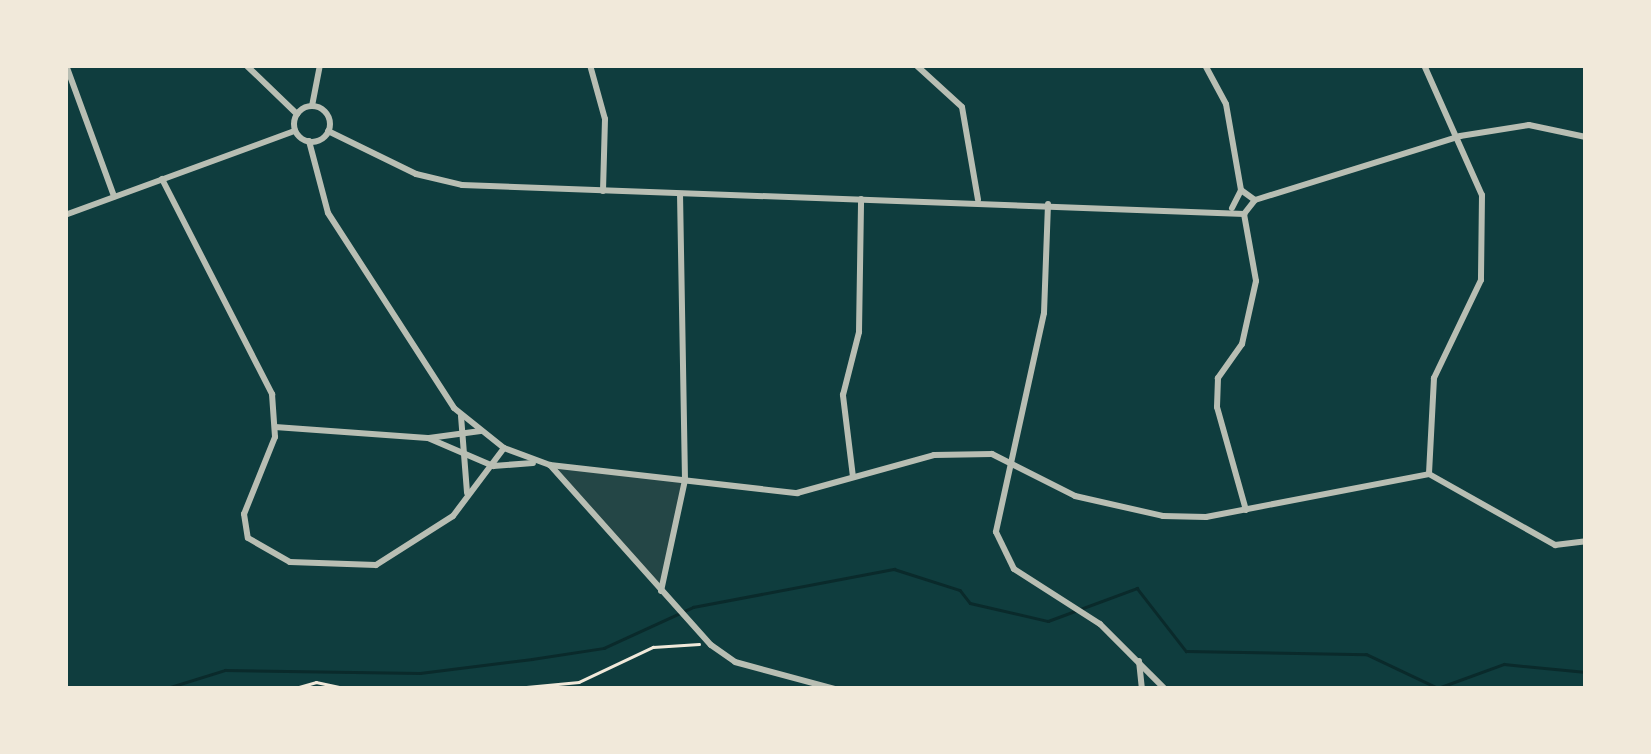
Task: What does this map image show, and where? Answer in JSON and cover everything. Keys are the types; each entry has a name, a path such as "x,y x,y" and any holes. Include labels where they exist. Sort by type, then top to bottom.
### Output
{"street":[{"path":"66,65 114,196"},
{"path":"246,65 297,114 296,131"},
{"path":"312,106 320,65"},
{"path":"590,65 605,119 602,191"},
{"path":"916,65 962,107 978,200"},
{"path":"1205,65 1226,104 1240,190 1232,208"},
{"path":"1424,65 1460,136 1482,195 1481,280 1434,378 1430,474"},
{"path":"297,114 312,106"},
{"path":"312,106 327,114 328,131"},
{"path":"1246,510 1217,407 1218,378 1242,344 1256,282 1244,214 1255,200 1460,136 1529,125 1586,137"},
{"path":"65,214 296,131"},
{"path":"296,131 309,141 328,213 460,413 504,448 539,463 797,493 934,455 1009,461 1115,509 1191,517 1430,474 1555,544 1586,541"},
{"path":"328,131 430,179 680,196 1232,208 1244,214"},
{"path":"309,141 328,131"},
{"path":"162,180 198,266 264,368 275,427 244,514 248,538 290,562 376,565 418,546 466,498 504,448"},
{"path":"1240,190 1255,200"},
{"path":"661,590 685,480 680,196"},
{"path":"852,477 843,395 858,332 860,199"},
{"path":"1048,204 1044,313 996,514 1004,554 1032,585 1069,602 1100,624 1164,688"},
{"path":"460,413 466,455 466,498"},
{"path":"275,427 428,438 481,432"},
{"path":"428,438 493,466 539,463"},
{"path":"550,465 711,645 735,662 833,689"},
{"path":"1138,660 1142,686 1156,679"}],"path":[{"path":"505,689 604,675 653,647 711,645"},
{"path":"292,689 316,682 348,689"}],"shaded area":[{"path":"550,465 685,480 661,591"}],"waterway":[{"path":"164,689 225,670 420,673 604,648 693,607 894,569 960,590 970,603 1048,621 1137,588 1186,651 1366,654 1438,688 1504,664 1586,672"},
{"path":"65,686 68,689"}]}
